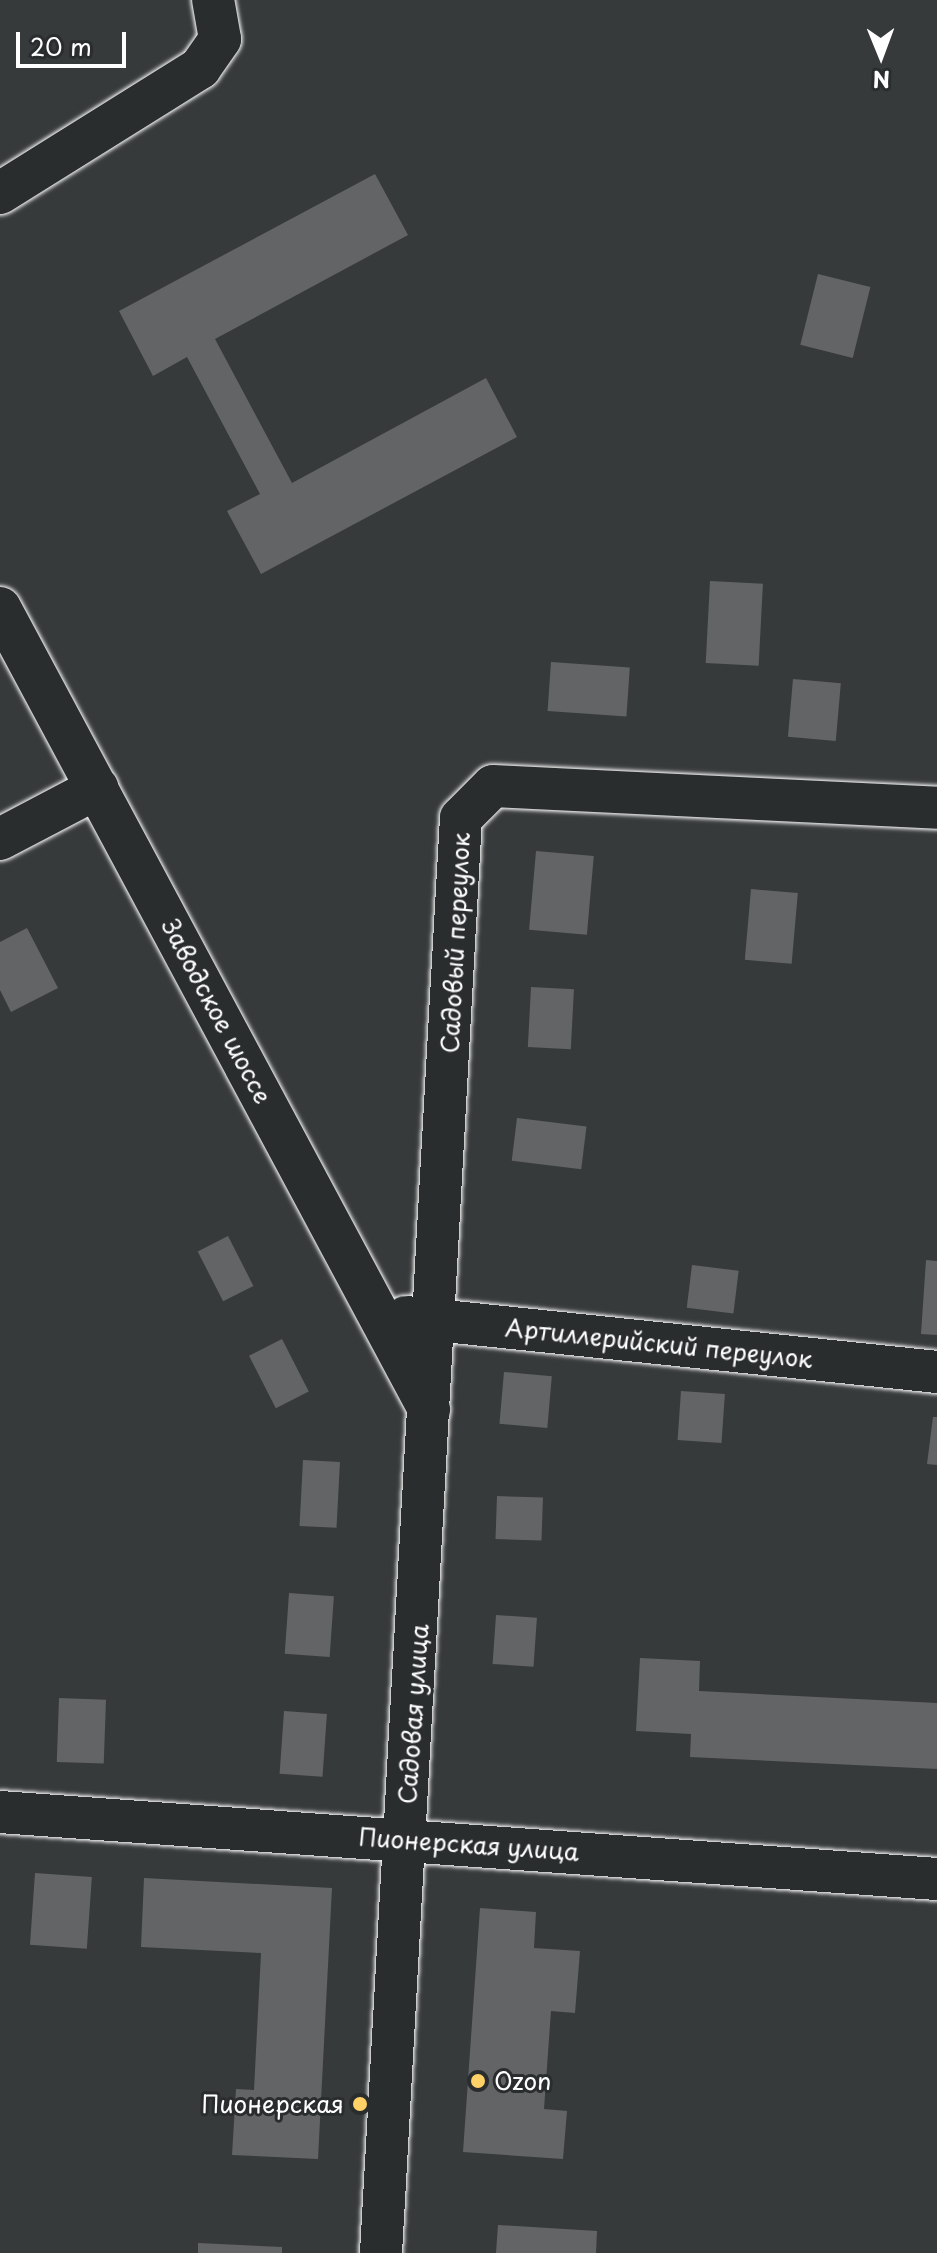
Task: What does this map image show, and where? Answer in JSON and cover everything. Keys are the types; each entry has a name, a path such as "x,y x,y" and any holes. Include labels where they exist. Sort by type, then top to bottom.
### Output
{"street":[{"path":"0,193 200,68 220,39 213,0"},
{"name":"Заводское шоссе","path":"0,608 432,1414"},
{"name":"Садовый переулок","path":"432,1414 461,818 493,786 937,808"},
{"path":"0,839 97,788"},
{"name":"Артиллерийский переулок","path":"381,1315 937,1372"},
{"name":"Садовая улица","path":"381,2253 432,1414"},
{"name":"Пионерская улица","path":"0,1812 937,1879"}],"building":[{"path":"375,174 408,235 215,339 292,483 486,378 517,437 261,574 227,511 260,494 187,357 153,376 119,311"},
{"path":"818,274 870,287 853,358 800,345"},
{"path":"710,581 763,584 759,666 706,663"},
{"path":"551,662 630,668 626,716 548,711"},
{"path":"793,679 841,683 836,741 788,737"},
{"path":"536,851 594,856 587,935 529,930"},
{"path":"751,889 798,893 792,964 745,960"},
{"path":"27,928 58,988 11,1012 0,990 0,942"},
{"path":"531,987 574,989 571,1049 528,1047"},
{"path":"517,1118 586,1127 581,1169 512,1161"},
{"path":"228,1236 253,1286 223,1301 198,1251"},
{"path":"926,1260 937,1261 937,1335 921,1334"},
{"path":"692,1265 739,1271 733,1313 687,1308"},
{"path":"282,1339 309,1392 276,1408 249,1356"},
{"path":"504,1372 552,1376 547,1428 499,1424"},
{"path":"681,1391 725,1394 721,1443 678,1440"},
{"path":"933,1417 937,1417 937,1465 927,1464"},
{"path":"303,1460 340,1462 336,1528 300,1526"},
{"path":"497,1496 543,1498 541,1541 495,1539"},
{"path":"289,1593 334,1596 330,1657 285,1654"},
{"path":"496,1615 537,1618 533,1667 493,1664"},
{"path":"640,1658 700,1661 699,1691 937,1703 937,1769 690,1757 691,1734 636,1731"},
{"path":"59,1698 106,1700 104,1764 57,1762"},
{"path":"284,1711 327,1714 323,1777 280,1774"},
{"path":"35,1873 92,1877 87,1949 30,1945"},
{"path":"144,1878 332,1888 318,2159 232,2155 236,2089 254,2090 261,1953 141,1947"},
{"path":"480,1908 536,1912 534,1948 580,1951 575,2013 551,2011 544,2109 567,2111 563,2159 463,2152"},
{"path":"498,2225 597,2231 596,2253 496,2253"},
{"path":"198,2243 282,2247 282,2253 198,2253"}],"place":[{"name":"Ozon","path":"478,2081"},
{"name":"Пионерская","path":"360,2104"}]}
